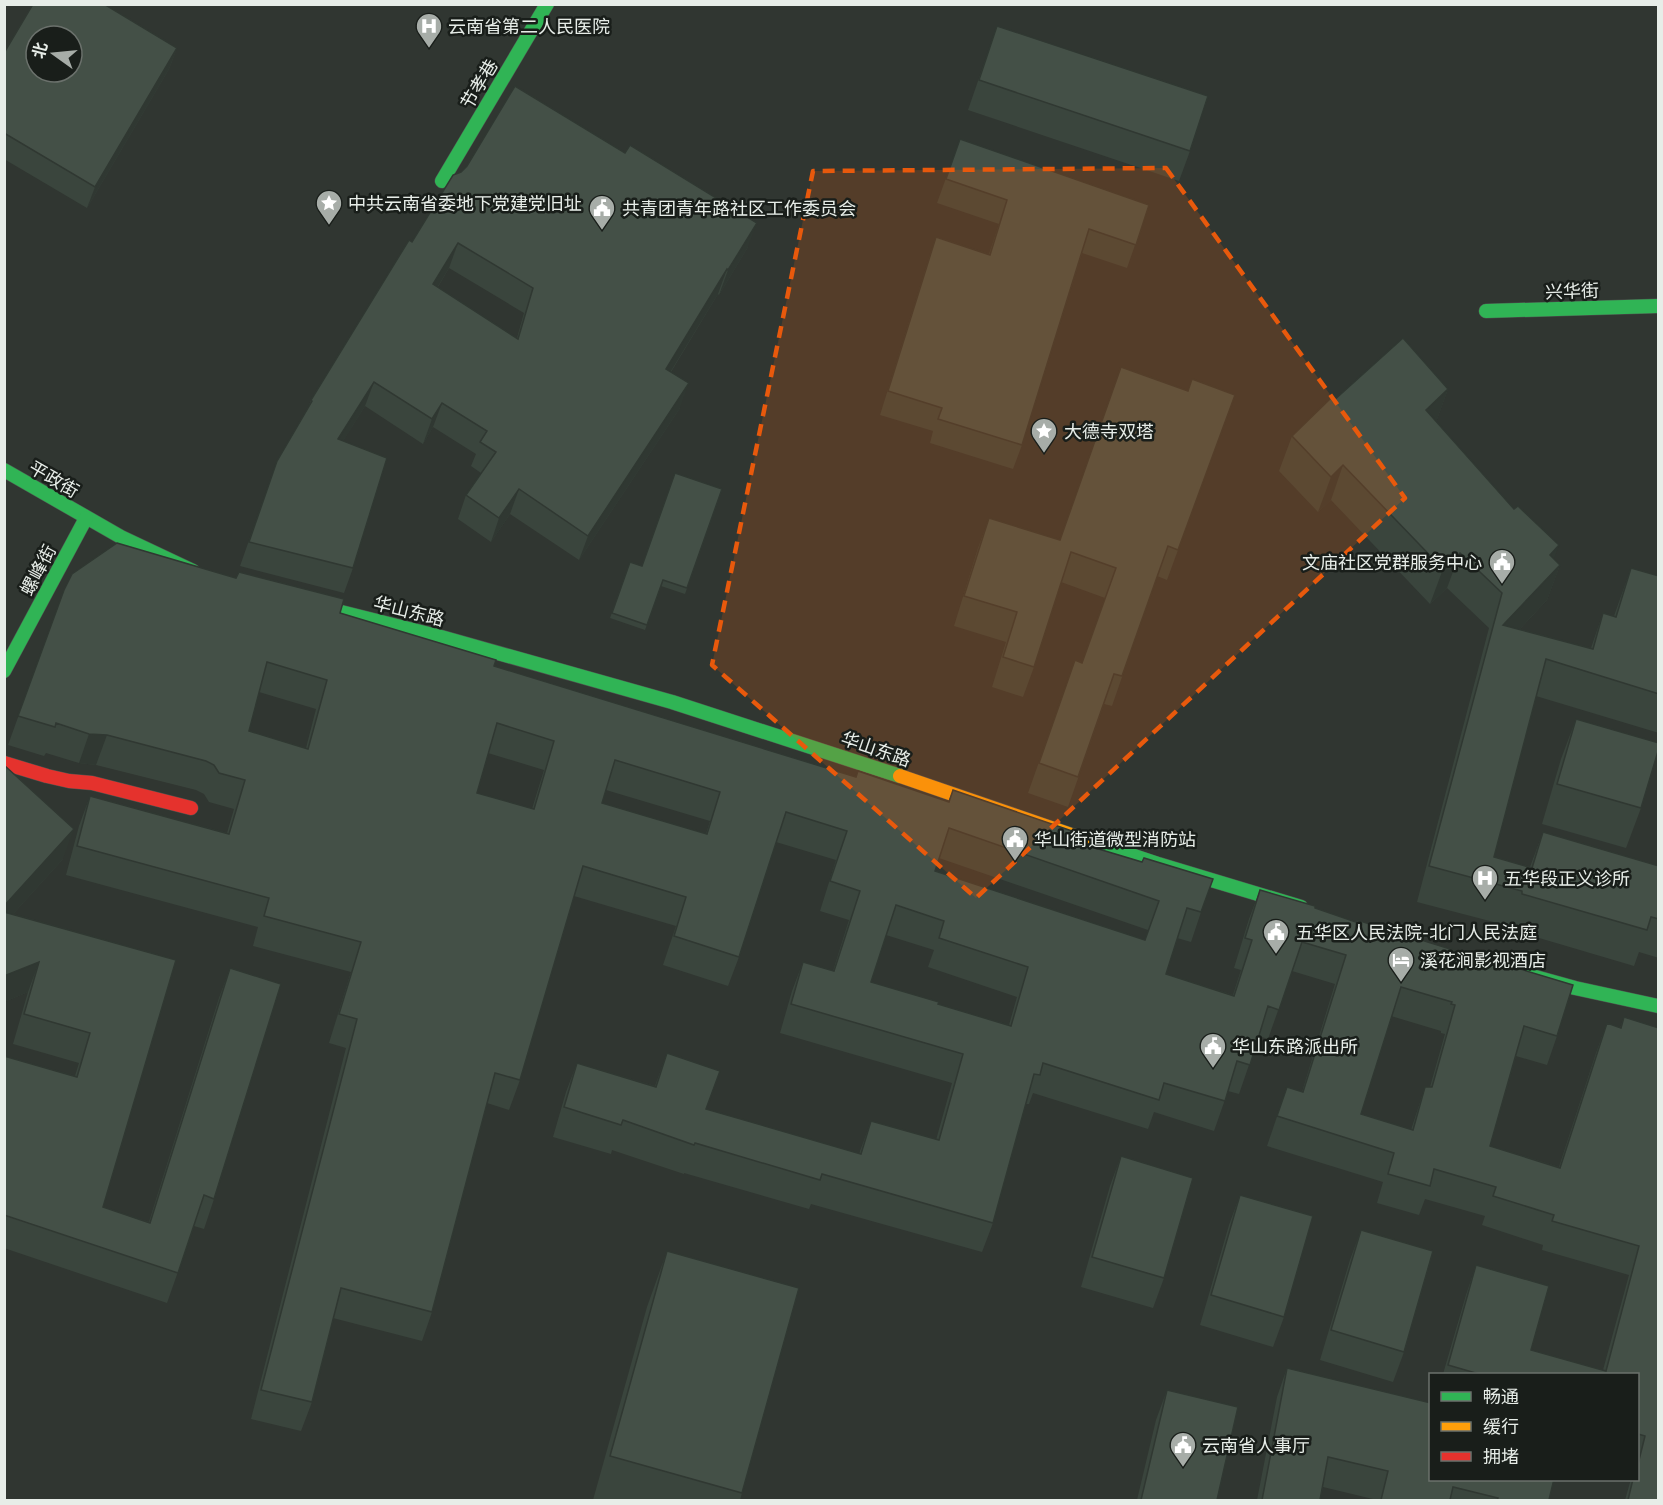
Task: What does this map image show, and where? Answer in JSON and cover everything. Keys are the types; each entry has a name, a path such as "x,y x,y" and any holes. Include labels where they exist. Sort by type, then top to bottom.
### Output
{"street":[{"name":"节孝巷","path":"442,181 548,4"},
{"name":"兴华街","path":"1486,311 1659,306"},
{"name":"平政街","path":"4,470 86,518"},
{"path":"86,518 160,558 202,574"},
{"name":"螺峰街","path":"4,671 86,518"},
{"name":"华山东路","path":"285,598 441,637 672,702 820,749 1158,864 1314,911"},
{"path":"4,762 34,773 76,783 92,783 191,808"},
{"path":"1513,971 1575,988 1659,1006"}],"highlighted area":[{"path":"1166,168 1405,498 976,898 712,665 813,171"}],"building":[{"path":"33,4 104,4 177,48 95,187 4,133 4,53"},
{"path":"997,26 1208,96 1190,151 979,80"},
{"path":"515,86 625,153 630,145 757,223 666,369 689,383 588,536 519,489 499,518 466,495 496,452 480,442 487,431 442,403 432,419 374,382 338,439 387,458 353,568 249,542 277,461 311,400 409,240 412,242 453,175 461,172 467,166","holes":["458,243 533,288 518,339 433,284"]},
{"path":"960,139 1149,205 1136,245 1089,229 1022,445 938,419 942,408 888,391 936,237 990,255 1007,200 946,179"},
{"path":"1403,338 1448,389 1426,410 1514,509 1518,506 1559,545 1550,555 1560,565 1503,625 1593,649 1603,613 1616,617 1631,568 1659,576 1659,694 1546,659 1494,857 1532,868 1543,832 1659,866 1659,919 1651,917 1647,930 1522,894 1522,891 1429,866 1502,593 1460,553 1443,569 1343,465 1331,477 1292,436 1331,398 1333,401"},
{"path":"1121,367 1188,391 1192,379 1235,395 1178,550 1168,546 1122,676 1114,674 1078,777 1039,763 1075,660 1082,663 1116,568 1071,552 1034,667 1003,657 1017,612 964,596 989,518 1060,540"},
{"path":"675,473 722,489 687,588 663,580 647,625 612,613 630,562 642,566"},
{"path":"117,543 236,578 239,572 344,599 340,613 496,660 494,666 856,777 858,771 949,802 953,790 1075,832 1072,841 1142,862 1144,858 1213,879 1201,912 1187,908 1166,974 1234,996 1252,940 1245,938 1260,890 1315,906 1315,908 1356,922 1357,920 1573,985 1557,1036 1524,1026 1490,1146 1560,1168 1607,1023 1621,1028 1624,1017 1659,1028 1659,1500 1628,1500 1633,1481 1639,1481 1639,1460 1645,1436 1639,1434 1639,1373 1476,1373 1448,1365 1476,1265 1549,1286 1531,1350 1606,1371 1639,1246 1552,1221 1554,1215 1493,1196 1496,1187 1434,1169 1430,1186 1388,1174 1394,1153 1277,1116 1287,1087 1303,1092 1346,955 1302,942 1279,1010 1268,1006 1250,1065 1237,1061 1225,1101 1164,1083 1159,1100 1043,1063 1040,1075 1034,1074 993,1223 822,1174 820,1180 695,1143 694,1145 623,1120 621,1125 564,1107 577,1063 656,1087 667,1053 720,1071 706,1109 861,1154 871,1121 939,1140 963,1054 791,1004 803,962 834,971 860,891 830,881 847,831 786,812 739,957 674,936 686,897 583,866 520,1080 495,1073 432,1312 341,1288 312,1402 261,1390 357,1019 339,1014 361,942 264,916 269,898 77,846 90,796 229,834 245,780 219,773 214,765 206,761 107,735 89,734 56,723 55,727 18,716 72,574","holes":["267,662 327,680 308,749 249,731","497,723 554,741 534,809 477,793","615,760 720,792 707,834 602,803","949,828 1159,901 1145,940 935,871","896,905 944,921 939,938 1028,967 1011,1026 871,982","1401,987 1452,1002 1451,1004 1455,1005 1432,1087 1425,1087 1413,1130 1361,1114"]},
{"path":"1576,719 1659,743 1641,808 1557,784"},
{"path":"4,765 74,829 4,906"},
{"path":"4,912 176,960 103,1207 150,1223 230,968 281,984 214,1199 204,1195 178,1273 4,1215 4,1056 77,1077 90,1033 24,1014 39,962 4,976"},
{"path":"1121,1156 1193,1178 1164,1278 1092,1257"},
{"path":"1240,1195 1313,1216 1284,1317 1211,1295"},
{"path":"1361,1230 1433,1251 1404,1352 1331,1330"},
{"path":"667,1251 799,1288 742,1493 610,1456"},
{"path":"1287,1368 1429,1403 1429,1481 1554,1481 1549,1500 1497,1500 1498,1498 1453,1487 1450,1500 1381,1500 1388,1471 1328,1457 1320,1500 1262,1500"},
{"name":"云南省人事厅","path":"1167,1390 1238,1407 1217,1500 1141,1500"}],"traffic: fast":[{"path":"442,181 547,4"},
{"path":"1486,311 1658,306"},
{"path":"4,470 121,537 193,571"},
{"path":"4,671 86,518"},
{"path":"297,601 441,637 672,702 900,776"},
{"path":"1095,843 1301,907"},
{"path":"1528,975 1658,1006"}],"traffic: slow":[{"path":"900,776 1095,843"}],"traffic: jam":[{"path":"4,763 47,776 92,783 191,808"}],"place":[{"name":"云南省第二人民医院","path":"429,49"},
{"name":"中共云南省委地下党建党旧址","path":"329,226"},
{"name":"共青团青年路社区工作委员会","path":"602,231"},
{"name":"大德寺双塔","path":"1044,454"},
{"name":"文庙社区党群服务中心","path":"1502,585"},
{"name":"华山街道微型消防站","path":"1015,862"},
{"name":"五华段正义诊所","path":"1485,901"},
{"name":"五华区人民法院-北门人民法庭","path":"1276,955"},
{"name":"溪花涧影视酒店","path":"1401,983"},
{"name":"华山东路派出所","path":"1213,1069"},
{"name":"云南省人事厅","path":"1183,1468"}]}
